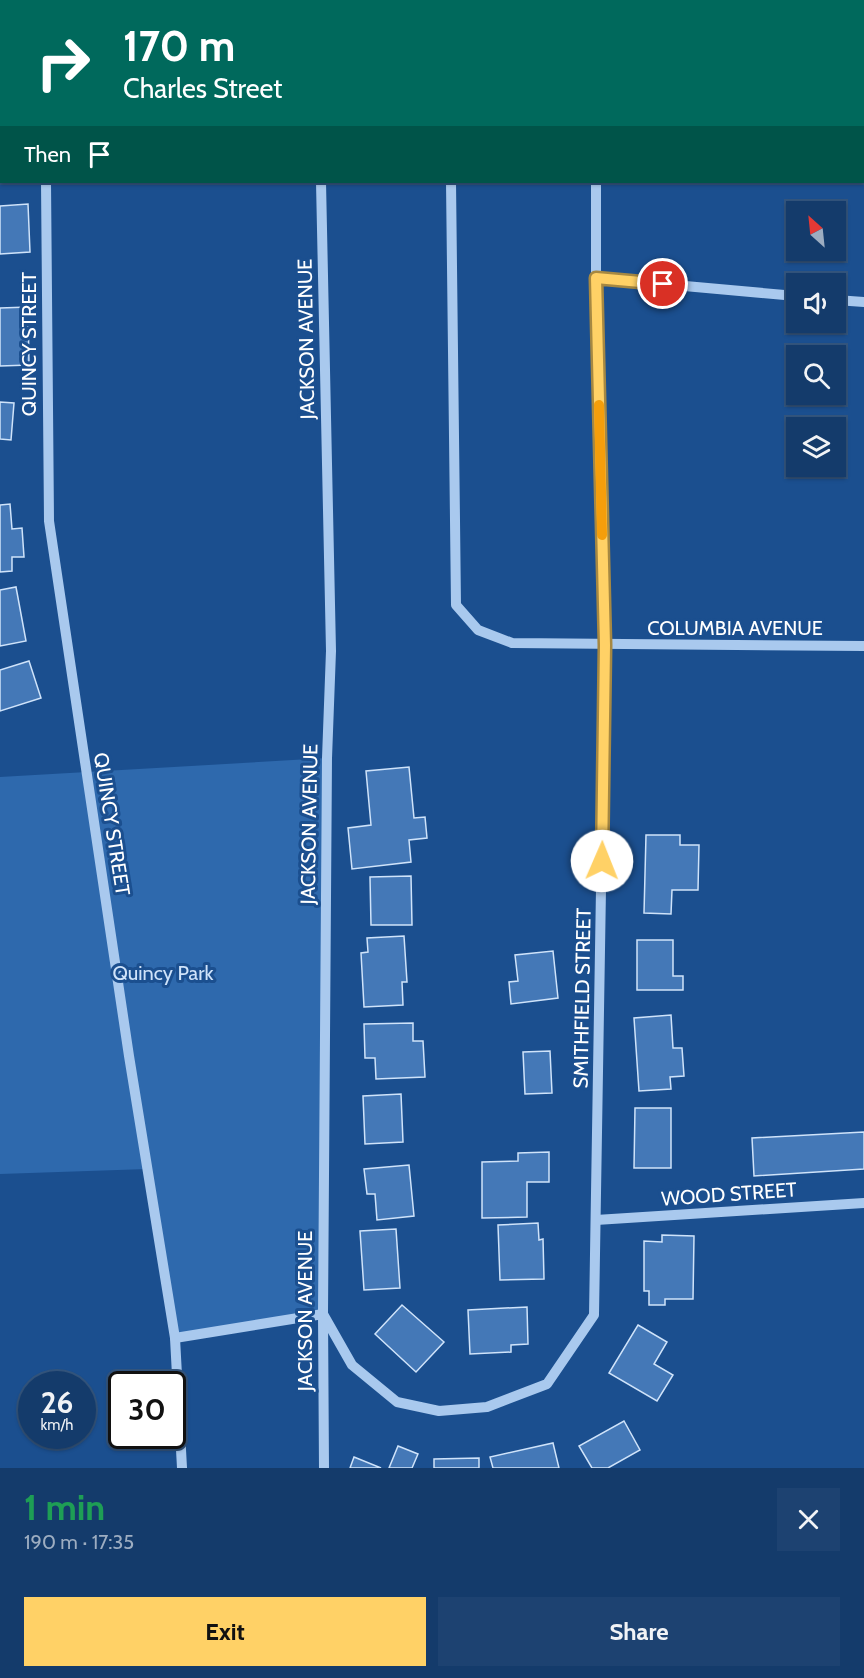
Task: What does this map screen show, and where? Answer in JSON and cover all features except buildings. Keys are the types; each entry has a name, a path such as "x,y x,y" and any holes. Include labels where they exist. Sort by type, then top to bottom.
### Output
{"street":[{"name":"QUINCY STREET","path":"46,183 49,520 129,1056 175,1338 182,1468"},
{"name":"JACKSON AVENUE","path":"321,183 331,651 327,781 322,1314 324,1468"},
{"name":"COLUMBIA AVENUE","path":"451,183 456,605 478,630 512,643 864,646"},
{"name":"SMITHFIELD STREET","path":"322,1314 352,1365 397,1402 439,1411 486,1407 547,1384 594,1315 605,645 596,278 596,183"},
{"path":"596,278 786,295"},
{"path":"846,301 864,302"},
{"name":"WOOD STREET","path":"596,1220 864,1203"},
{"path":"175,1338 322,1314"}],"green space":[{"name":"Quincy Park","path":"327,758 323,1314 175,1338 147,1169 0,1174 0,777"}],"slow traffic":[{"path":"599,405 602,535"}],"route":[{"path":"602,861 605,645 596,278 663,284"}]}
